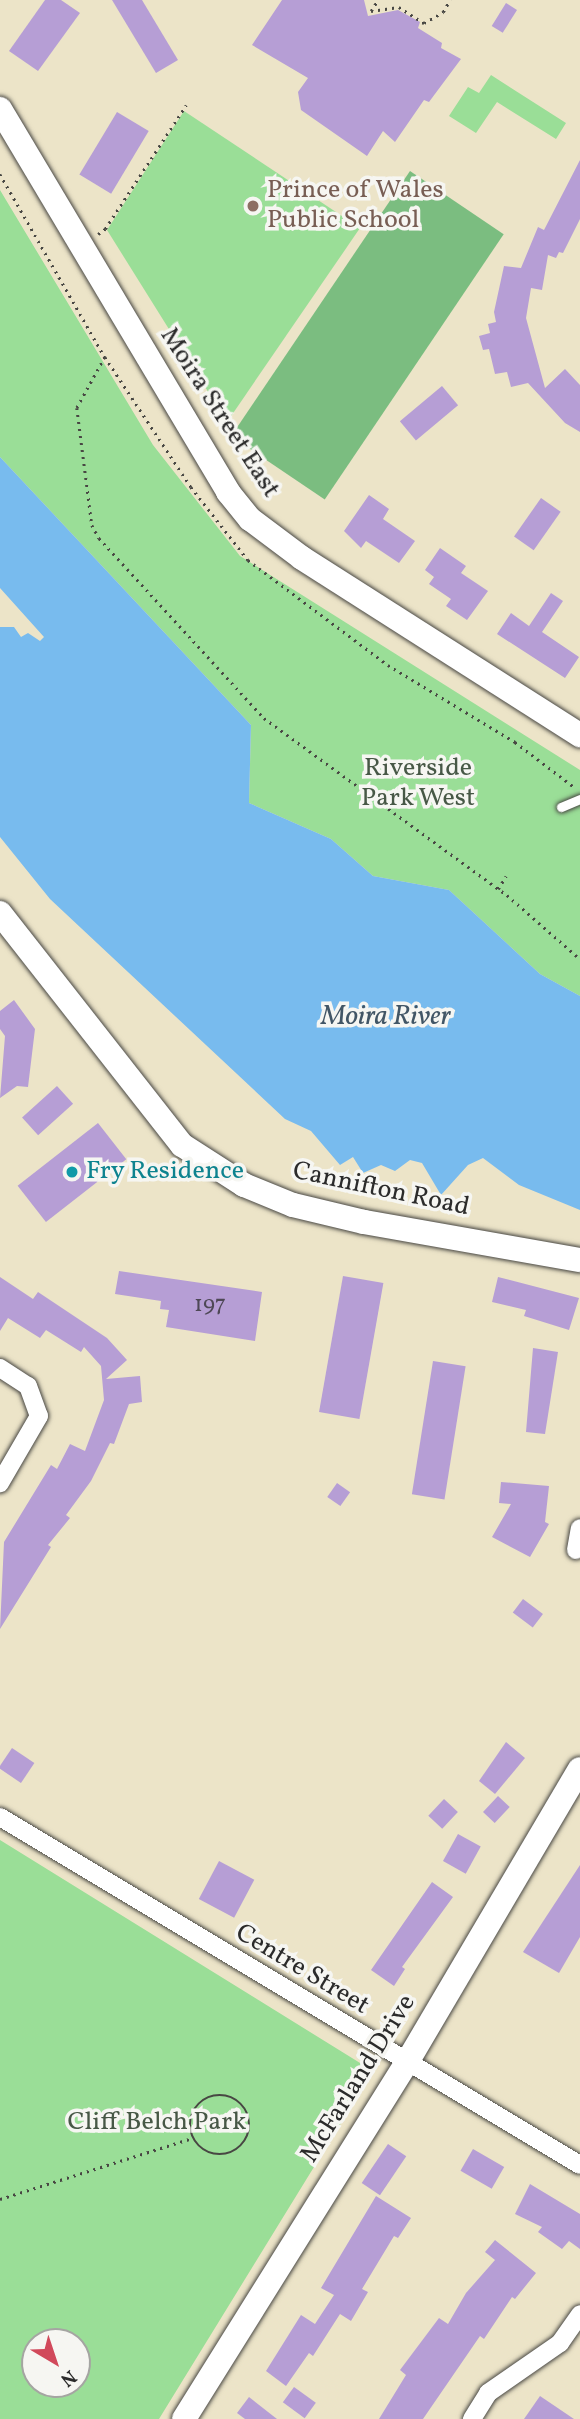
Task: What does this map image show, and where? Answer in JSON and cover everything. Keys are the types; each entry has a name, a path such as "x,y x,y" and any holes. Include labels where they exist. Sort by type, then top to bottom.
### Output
{"street":[{"name":"Moira Street East","path":"0,109 228,492 250,519 302,558 580,735"},
{"name":"Cannifton Road","path":"0,913 182,1145 244,1185 293,1205 364,1222 580,1260"},
{"path":"0,1368 28,1386 39,1407 39,1416 0,1483"},
{"path":"576,1550 580,1528"},
{"name":"McFarland Drive","path":"184,2419 407,2064 580,1769"},
{"name":"Centre Street","path":"0,1817 407,2064 580,2165"},
{"path":"472,2419 488,2393 551,2351 580,2314"}],"lane":[{"path":"561,807 580,799"}],"path":[{"path":"378,0 371,11 400,7 424,23 443,12 450,0"},
{"path":"97,234 105,229 186,104"},
{"path":"0,174 105,357 77,408 92,525 99,538 264,718 498,889 580,959"},
{"path":"498,889 506,876"},
{"path":"229,2096 247,2112 249,2135 232,2154 209,2154 192,2138 190,2117 204,2098 229,2096"},
{"path":"0,2199 192,2138"}],"green space":[{"path":"491,75 566,123 556,139 497,102 476,133 449,116 468,87 479,93"},
{"path":"184,111 360,228 227,422 107,230"},
{"path":"410,171 504,234 325,499 231,436"},
{"name":"Riverside Park West","path":"0,190 153,445 240,556 580,770 580,996 540,974 449,890 373,876 331,839 249,803 251,725 0,457"},
{"name":"Cliff Belch Park","path":"0,1840 373,2071 159,2419 0,2419"}],"water":[{"name":"Moira River","path":"0,457 251,725 249,803 331,839 373,876 449,890 540,974 580,996 580,1210 519,1185 483,1158 468,1165 441,1195 422,1163 410,1160 395,1171 381,1165 363,1173 353,1157 340,1165 311,1131 285,1119 50,899 0,837 0,627 14,627 21,637 28,633 40,641 44,637 0,588"}],"building":[{"path":"45,0 61,0 80,13 38,71 9,51"},
{"path":"112,0 142,0 178,60 156,73"},
{"path":"282,0 364,0 368,16 398,10 420,22 418,28 442,43 441,48 461,59 429,102 424,100 395,142 383,131 367,156 301,110 298,92 308,78 252,45"},
{"path":"506,3 517,10 503,33 492,26"},
{"path":"117,112 149,131 111,194 79,175"},
{"path":"580,160 580,219 563,253 559,252 556,258 548,255 542,290 531,288 526,318 545,388 565,369 580,385 580,432 565,423 528,383 511,387 507,372 495,374 489,349 483,350 479,336 490,333 488,324 496,322 494,312 504,266 521,268 538,227 544,230"},
{"path":"442,386 458,405 416,441 400,421"},
{"path":"369,495 389,509 383,519 415,541 399,563 366,541 361,548 344,531"},
{"path":"541,498 561,512 534,550 514,537"},
{"path":"440,548 466,566 461,573 488,591 467,620 446,606 451,599 429,584 434,577 425,570"},
{"path":"551,593 563,601 542,632 579,657 565,678 497,634 511,613 529,626"},
{"path":"14,1000 35,1029 28,1087 17,1086 0,1098 5,1036 0,1029 0,1011"},
{"path":"57,1086 73,1104 38,1135 22,1117"},
{"name":"Fry Residence","path":"98,1123 126,1159 46,1222 18,1186"},
{"path":"119,1271 262,1292 255,1341 166,1327 169,1310 160,1309 161,1301 115,1294"},
{"path":"343,1276 383,1283 359,1419 319,1412"},
{"path":"0,1277 33,1299 38,1292 107,1338 127,1360 106,1379 140,1376 142,1402 129,1404 114,1444 110,1443 91,1481 66,1515 70,1518 48,1545 51,1547 0,1629 4,1542 51,1465 57,1469 70,1444 85,1451 104,1400 101,1366 84,1347 81,1352 46,1330 40,1338 8,1318 0,1331"},
{"path":"498,1277 579,1298 569,1330 524,1316 526,1310 492,1302"},
{"path":"533,1348 558,1352 545,1434 526,1432"},
{"path":"433,1361 466,1366 444,1500 412,1494"},
{"path":"501,1482 549,1486 545,1522 549,1524 530,1557 492,1537 511,1504 499,1503"},
{"path":"337,1483 350,1492 340,1506 327,1497"},
{"path":"523,1599 543,1614 533,1628 513,1613"},
{"path":"506,1742 525,1758 495,1794 479,1781"},
{"path":"12,1748 34,1763 21,1783 0,1769"},
{"path":"498,1796 510,1807 495,1823 483,1812"},
{"path":"444,1799 458,1812 442,1829 428,1816"},
{"path":"458,1834 481,1847 466,1874 443,1861"},
{"path":"219,1861 254,1880 234,1918 199,1899"},
{"path":"580,1865 580,1937 559,1973 523,1952"},
{"path":"432,1882 453,1897 402,1967 405,1969 394,1986 371,1970"},
{"path":"388,2144 406,2156 380,2195 362,2183"},
{"path":"473,2149 504,2167 492,2189 460,2171"},
{"path":"530,2184 580,2214 580,2249 569,2241 562,2249 538,2232 542,2227 515,2214"},
{"path":"376,2196 411,2218 398,2238 394,2236 362,2289 368,2292 351,2321 340,2314 313,2356 309,2353 286,2386 266,2371 301,2315 315,2324 334,2295 321,2288"},
{"path":"495,2240 536,2273 515,2299 512,2297 484,2339 480,2336 423,2419 379,2419 406,2375 400,2370 439,2318 448,2324 466,2293 495,2260 485,2252"},
{"path":"294,2387 316,2403 305,2418 283,2402"},
{"path":"540,2396 574,2419 524,2419"},
{"path":"249,2397 277,2419 245,2419 237,2413"}],"place":[{"name":"Prince of Wales Public School","path":"253,206"},
{"name":"Fry Residence","path":"72,1172"}]}
